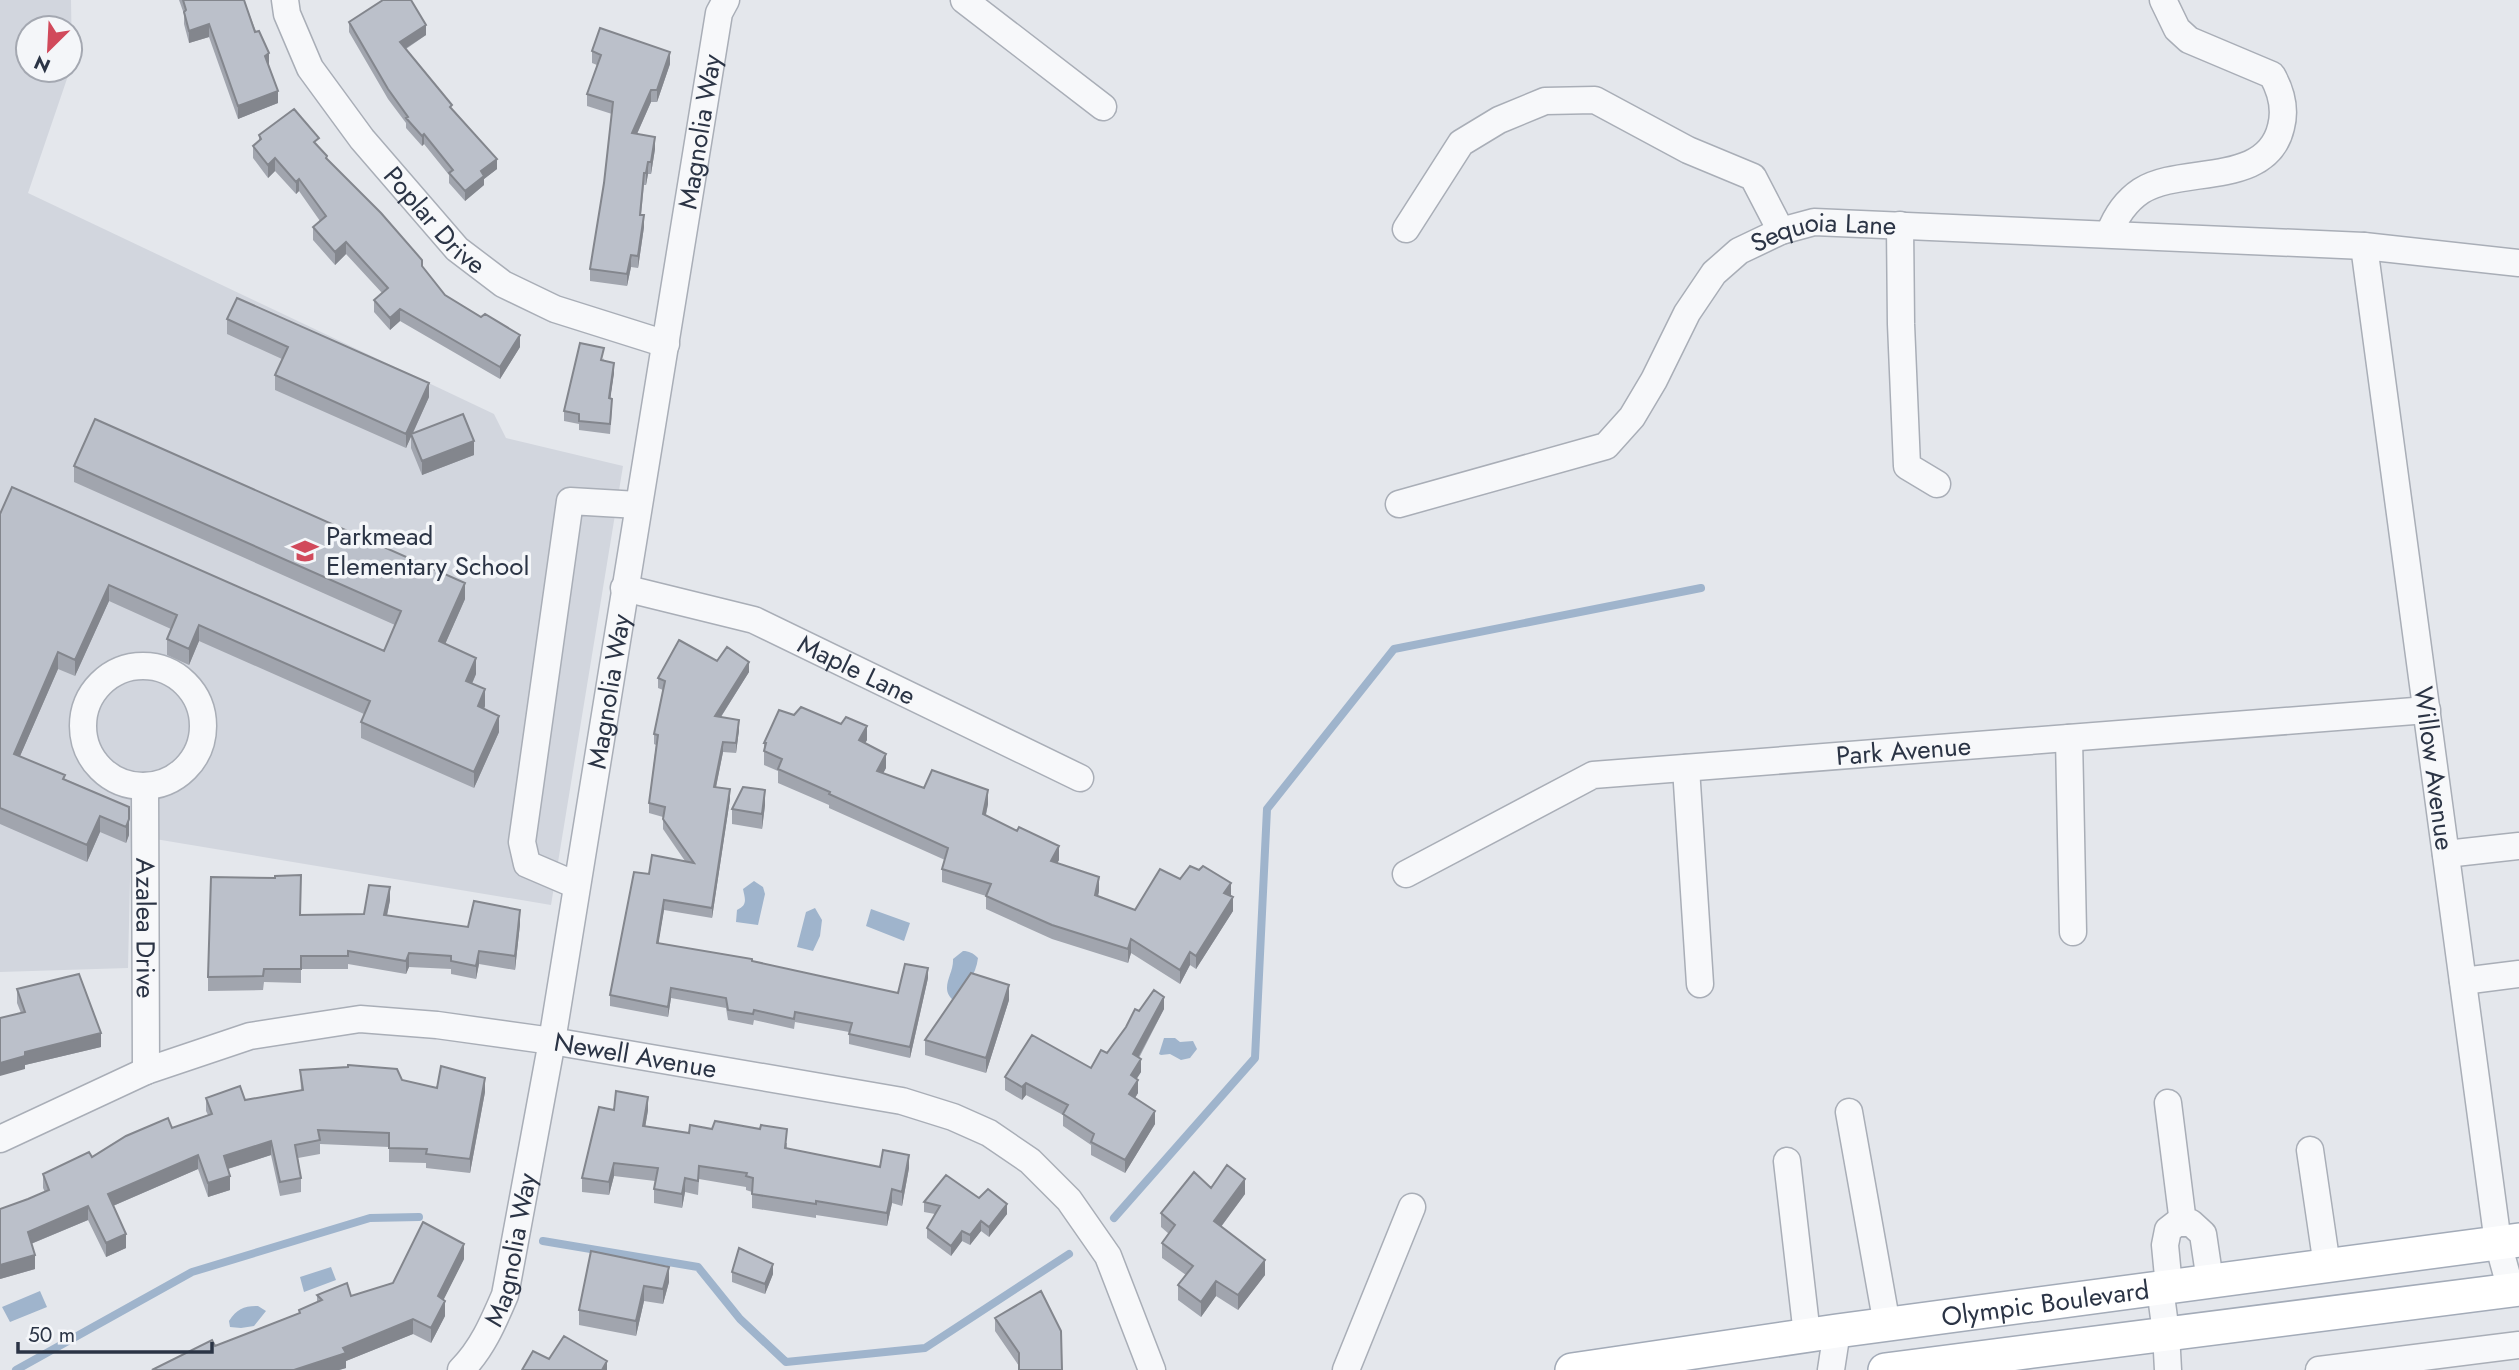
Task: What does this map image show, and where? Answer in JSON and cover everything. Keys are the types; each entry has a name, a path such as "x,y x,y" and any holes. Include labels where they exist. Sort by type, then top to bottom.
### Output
{"main road":[{"name":"Olympic Boulevard","path":"1572,1370 1822,1333 2509,1241"},
{"name":"Olympic Boulevard","path":"1885,1370 2515,1289"}],"street":[{"name":"Poplar Drive","path":"285,0 287,13 310,68 362,139 457,249 503,284 555,309 666,344"},
{"name":"Magnolia Way","path":"461,1370 472,1359 489,1332 505,1295 552,1041 719,13 726,0"},
{"path":"964,0 1103,107"},
{"path":"2109,234 2115,220 2130,200 2141,191 2173,180 2233,170 2267,152 2276,143 2281,128 2282,101 2279,87 2272,75 2189,40 2177,29 2163,0"},
{"path":"1406,229 1461,143 1499,120 1545,101 1595,100 1688,150 1754,177 1780,231"},
{"name":"Sequoia Lane","path":"1399,504 1606,446 1632,417 1654,380 1687,313 1714,273 1739,251 1780,231 1814,222 2364,246 2519,263"},
{"path":"1900,225 1907,466 1937,484"},
{"name":"Willow Avenue","path":"2364,246 2463,981 2515,1289"},
{"path":"576,885 527,864 522,842 570,501 638,505"},
{"name":"Maple Lane","path":"624,588 754,620 1080,778"},
{"path":"148,666 166,670 183,680 195,695 202,712 203,732 198,750 188,766 173,778 145,786 126,784 99,768 88,750 82,730 84,709 93,691 108,676 127,667 148,666"},
{"name":"Park Avenue","path":"1406,874 1593,775 2427,710"},
{"path":"2069,738 2073,932"},
{"path":"1685,768 1700,984"},
{"name":"Azalea Drive","path":"145,786 146,1071"},
{"path":"2446,854 2519,846"},
{"path":"2463,981 2519,974"},
{"name":"Newell Avenue","path":"0,1139 146,1071 250,1036 360,1019 437,1025 552,1041 902,1101 953,1117 989,1133 1030,1161 1069,1200 1108,1256 1152,1370"},
{"path":"2168,1103 2183,1223"},
{"path":"1849,1112 1887,1325"},
{"path":"2310,1150 2327,1266"},
{"path":"1787,1161 1831,1370"},
{"path":"1346,1370 1412,1207"},
{"path":"2168,1370 2165,1245 2168,1230 2177,1223 2192,1223 2203,1234 2210,1281"},
{"path":"2319,1370 2519,1345"}],"shaded area":[{"name":"Parkmead Elementary School","path":"0,0 71,0 71,14 14,14 14,84 65,84 28,193 494,414 506,438 623,466 551,905 131,835 128,968 0,972"}],"water":[{"path":"754,881 763,887 765,894 758,925 736,922 737,910 745,901 743,889"},
{"path":"815,908 822,920 820,936 813,951 797,947 806,912"},
{"path":"871,909 910,923 904,941 866,926"},
{"path":"963,951 978,958 977,964 969,982 953,1000 947,991 948,981 953,959"},
{"path":"1164,1038 1175,1038 1180,1042 1193,1041 1197,1049 1190,1058 1181,1060 1170,1054 1161,1055 1159,1054"},
{"path":"331,1267 336,1280 304,1292 300,1277"},
{"path":"40,1291 47,1307 10,1322 2,1307"},
{"path":"258,1306 266,1311 254,1326 230,1327 229,1321 238,1311"}],"building":[{"path":"183,0 244,0 255,32 259,31 269,53 265,56 278,91 238,106 209,24 189,31"},
{"path":"383,0 411,0 426,25 400,42 452,105 450,107 497,159 481,171 484,176 465,191 449,173 453,170 424,134 422,136 406,118 408,117 388,89 349,22"},
{"path":"600,28 670,52 657,90 651,90 632,133 655,137 651,162 648,162 644,173 640,215 644,215 638,256 631,255 627,274 590,269 604,183 613,102 587,94 601,55 592,51"},
{"path":"294,109 319,138 314,142 326,158 381,213 422,260 422,266 445,295 481,317 485,314 520,335 500,367 400,309 390,318 374,300 388,288 346,242 335,252 313,227 326,216 299,179 296,182 275,158 268,165 253,146 261,139 259,135"},
{"path":"237,298 429,383 406,434 275,375 288,347 227,319"},
{"path":"580,343 604,348 601,360 614,363 609,398 612,399 610,424 579,421 579,414 564,411"},
{"path":"463,414 474,441 422,461 411,434"},
{"path":"95,419 465,583 439,641 476,658 466,681 485,689 478,706 499,716 474,772 361,722 370,701 199,625 189,649 167,639 177,615 109,585 75,660 58,652 14,754 65,775 63,779 129,807 126,827 100,816 87,845 0,808 0,514 12,487 384,651 401,611 74,466"},
{"path":"679,640 717,661 727,647 749,662 715,716 739,720 736,743 723,742 714,787 730,789 712,908 664,900 657,943 752,959 898,993 905,964 928,968 910,1047 849,1034 852,1023 795,1012 794,1019 754,1010 753,1014 728,1010 726,998 671,988 668,1007 610,995 634,872 649,874 652,855 694,863 663,819 665,807 649,803 658,735 654,734 665,681 658,678"},
{"path":"801,707 841,724 846,717 867,726 859,740 886,754 877,771 924,788 932,770 988,790 983,814 1017,831 1019,827 1059,846 1051,861 1099,877 1095,895 1135,910 1160,869 1180,879 1190,866 1199,870 1203,866 1231,883 1224,893 1233,897 1196,956 1190,952 1180,970 1131,939 1128,949 1052,925 986,896 991,884 942,869 948,848 778,769 782,759 764,751 764,743 779,710 794,715"},
{"path":"743,787 765,790 762,814 732,809"},
{"path":"301,875 300,915 364,914 369,885 390,887 384,915 468,927 474,901 520,910 515,956 479,951 476,966 451,961 451,956 409,953 406,961 348,951 348,956 301,956 301,969 264,969 263,976 208,977 211,877 275,878"},
{"path":"971,973 1009,985 986,1058 925,1040"},
{"path":"79,974 101,1033 25,1052 25,1056 0,1063 0,1018 25,1012 17,989"},
{"path":"1154,990 1164,997 1133,1054 1141,1059 1131,1075 1138,1080 1129,1094 1155,1111 1125,1160 1091,1142 1094,1134 1063,1114 1068,1105 1026,1083 1022,1087 1005,1077 1032,1035 1091,1068 1101,1050 1107,1053 1135,1009 1139,1011"},
{"path":"348,1065 397,1069 402,1080 437,1088 441,1066 485,1078 470,1159 426,1154 427,1149 389,1148 389,1133 318,1130 320,1140 295,1145 301,1178 280,1182 271,1141 224,1156 230,1176 208,1183 198,1155 108,1194 126,1234 106,1243 88,1206 28,1232 35,1255 0,1265 0,1209 49,1190 43,1174 89,1152 92,1157 126,1136 168,1118 172,1128 212,1114 206,1098 240,1086 245,1100 303,1090 300,1070"},
{"path":"616,1091 648,1097 643,1126 689,1133 690,1125 712,1129 715,1121 760,1129 761,1125 787,1129 785,1148 880,1167 883,1150 909,1155 902,1192 892,1189 887,1213 752,1194 753,1178 746,1176 747,1173 699,1166 698,1181 685,1178 682,1194 654,1189 658,1168 614,1163 609,1182 582,1178 599,1107 614,1110"},
{"path":"1227,1165 1245,1179 1214,1221 1265,1260 1238,1295 1216,1281 1201,1302 1178,1285 1193,1266 1162,1243 1175,1225 1161,1213 1194,1172 1211,1188"},
{"path":"946,1175 979,1198 988,1189 1007,1204 989,1227 981,1221 970,1235 962,1231 951,1246 927,1228 940,1206 924,1202"},
{"path":"423,1222 464,1244 438,1296 445,1301 431,1328 413,1319 343,1348 346,1353 294,1370 152,1370 212,1340 215,1346 300,1313 299,1310 322,1300 317,1295 347,1283 351,1296 393,1283"},
{"path":"739,1248 773,1264 765,1284 732,1272"},
{"path":"591,1251 669,1267 663,1289 644,1286 636,1321 579,1310"},
{"path":"1041,1291 1061,1331 1062,1370 1019,1370 1019,1353 995,1318"},
{"path":"564,1336 607,1361 602,1370 522,1370 533,1351 549,1359"}],"waterway":[{"path":"1114,1218 1255,1058 1267,809 1394,649 1701,588"},
{"path":"16,1370 192,1272 370,1218 419,1217"},
{"path":"543,1241 698,1267 740,1319 786,1362 925,1348 1069,1254"}],"place":[{"name":"Parkmead Elementary School","path":"305,551"}]}
